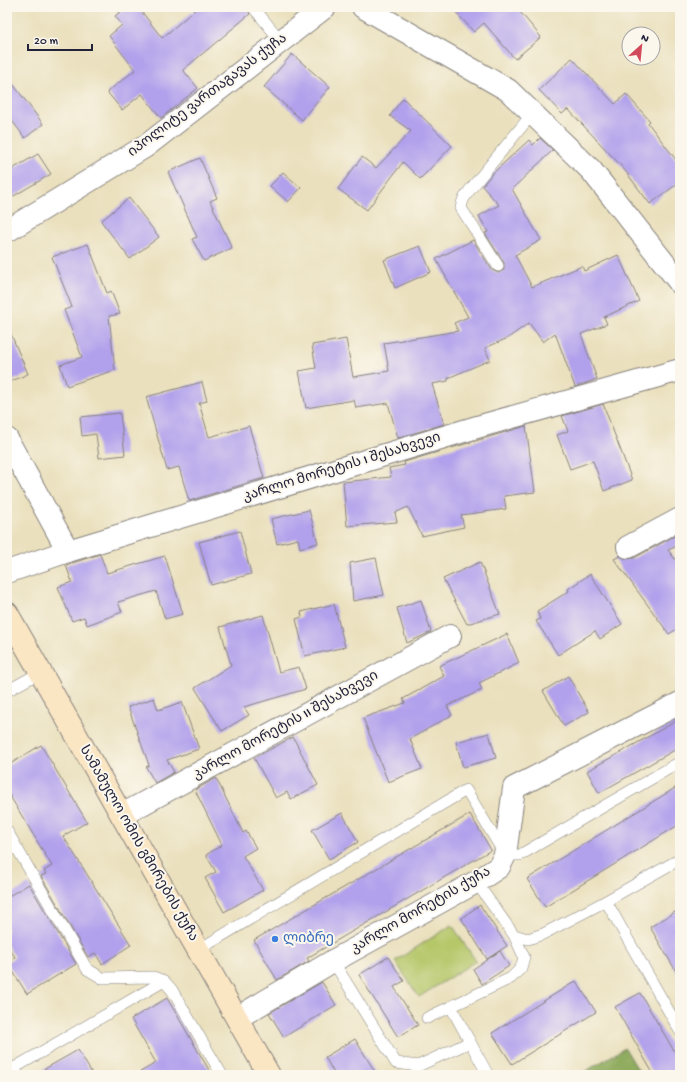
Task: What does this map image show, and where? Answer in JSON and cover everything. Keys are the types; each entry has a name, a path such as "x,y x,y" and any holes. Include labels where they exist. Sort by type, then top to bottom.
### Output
{"street":[{"name":"იპოლიტე ვართაგავას ქუჩა","path":"7,231 146,146 324,7"},
{"path":"363,7 508,90 592,170 680,283"},
{"name":"კარლო მორეტის I შესახვევი","path":"7,572 68,551 477,427 680,370"},
{"path":"7,439 68,551"},
{"path":"628,547 680,519"},
{"name":"სამამულო ომის გმირების ქუჩა","path":"7,613 269,1075"},
{"name":"კარლო მორეტის II შესახვევი","path":"122,815 450,636"},
{"name":"კარლო მორეტის ქუჩა","path":"237,1018 333,961 476,882 499,867 505,855 514,788 680,703"}],"lane":[{"path":"253,7 281,40"},
{"path":"498,266 461,208 463,200 469,191 532,114"},
{"path":"7,691 41,672"},
{"path":"198,950 466,790 505,855 520,855 680,762"},
{"path":"7,831 87,969 102,978 153,978 164,981 172,990 222,1075"},
{"path":"514,935 528,940 543,934 606,901 680,859"},
{"path":"427,1018 511,978 521,968 524,957 514,935 476,882"},
{"path":"606,901 680,1031"},
{"path":"333,961 396,1063 418,1066 470,1042"},
{"path":"18,1075 14,1068 164,981"},
{"path":"451,1006 488,1075"}],"green space":[{"path":"452,925 476,961 419,997 395,961"},
{"path":"625,1048 641,1075 579,1075"}],"building":[{"path":"127,7 138,7 162,38 198,7 246,7 250,14 183,70 198,88 161,118 142,94 122,110 107,92 135,70 109,36 122,25 115,16"},
{"path":"451,7 516,7 541,37 515,59 484,23 474,32"},
{"path":"292,54 330,87 302,120 264,87"},
{"path":"572,58 615,104 626,94 650,121 648,123 680,165 680,182 650,204 623,168 568,109 562,114 539,90"},
{"path":"7,76 43,124 25,138 7,114"},
{"path":"403,98 452,146 420,179 403,162 367,210 338,189 362,157 376,168 411,131 390,116"},
{"path":"540,138 553,150 512,189 541,240 515,255 532,287 582,266 584,271 618,255 639,301 604,317 607,324 581,334 597,379 575,387 555,333 543,342 529,323 508,338 485,348 490,360 448,378 448,381 432,384 444,424 398,438 388,403 356,408 354,400 306,408 299,371 316,368 312,345 346,339 353,377 389,371 384,343 458,331 454,323 468,317 436,259 473,240 492,270 498,273 504,270 504,263 485,233 488,232 479,216 499,205 482,186 492,174 529,140 533,145"},
{"path":"38,154 51,174 7,200 7,172"},
{"path":"200,158 217,198 210,201 232,248 204,261 192,239 197,237 168,172"},
{"path":"283,172 301,188 288,202 270,186"},
{"path":"129,198 159,237 130,259 101,221"},
{"path":"88,244 107,293 111,291 120,314 109,316 115,370 67,386 60,365 82,357 64,310 72,307 52,257"},
{"path":"420,246 431,272 395,288 384,260"},
{"path":"7,325 28,374 7,383"},
{"path":"202,382 207,401 199,403 209,437 249,426 264,478 189,501 179,467 167,470 146,397"},
{"path":"603,404 632,480 604,491 593,461 570,469 557,435 568,431 562,416"},
{"path":"120,413 125,455 99,458 96,434 82,436 80,417"},
{"path":"526,426 535,492 504,496 506,509 461,515 464,527 422,536 408,507 395,513 397,522 347,526 343,482 391,477 389,468 405,465 404,462"},
{"path":"309,510 318,543 300,548 298,539 277,544 271,519"},
{"path":"240,531 251,574 211,585 199,542"},
{"path":"680,533 680,545 668,550 680,566 680,627 669,634 614,559 620,556 627,559 634,558"},
{"path":"100,554 107,573 165,556 183,614 165,619 156,591 118,602 122,612 87,625 84,617 72,621 58,587 72,582 66,565"},
{"path":"376,558 384,595 353,601 350,563"},
{"path":"480,562 500,614 467,624 443,579"},
{"path":"590,574 622,624 600,639 595,631 558,655 536,621 540,619 537,611 569,591 568,589"},
{"path":"421,600 431,632 407,643 397,608"},
{"path":"334,604 345,647 305,656 296,619 302,617 301,612"},
{"path":"263,615 279,672 299,667 306,689 244,707 249,715 222,731 195,688 231,665 220,627"},
{"path":"507,634 519,663 479,683 482,690 447,706 452,715 410,739 422,769 388,782 363,718 405,703 403,699 444,676 439,666"},
{"path":"568,676 589,712 564,726 543,691"},
{"path":"154,698 158,710 182,702 199,749 167,760 174,772 155,783 146,767 149,765 128,707"},
{"path":"680,719 680,747 599,793 587,771"},
{"path":"489,733 496,758 463,767 456,742"},
{"path":"293,737 318,785 291,799 287,792 276,798 254,758"},
{"path":"41,745 87,822 63,836 131,945 102,964 95,953 88,957 41,876 46,874 44,871 52,866 7,791 7,766"},
{"path":"216,778 243,833 246,831 256,848 243,856 263,890 224,912 205,878 216,872 206,855 222,845 195,790"},
{"path":"680,785 680,824 545,907 527,879"},
{"path":"342,813 358,842 329,859 312,830"},
{"path":"470,814 491,850 307,958 309,961 277,980 254,940"},
{"path":"29,884 76,964 27,994 7,962 15,957 7,945 7,897"},
{"path":"480,905 507,946 487,959 461,918"},
{"path":"680,909 680,978 650,927"},
{"path":"500,951 509,966 482,984 473,969"},
{"path":"388,957 404,981 394,987 418,1025 398,1037 359,975"},
{"path":"576,981 596,1012 512,1064 492,1033"},
{"path":"322,982 336,1005 284,1037 269,1013"},
{"path":"640,993 680,1061 680,1075 654,1075 615,1007"},
{"path":"167,998 212,1075 135,1075 156,1063 131,1019"},
{"path":"355,1039 377,1075 335,1075 325,1057"},
{"path":"78,1050 93,1075 34,1075"}],"place":[{"name":"ლიბრე","path":"275,939"}]}
